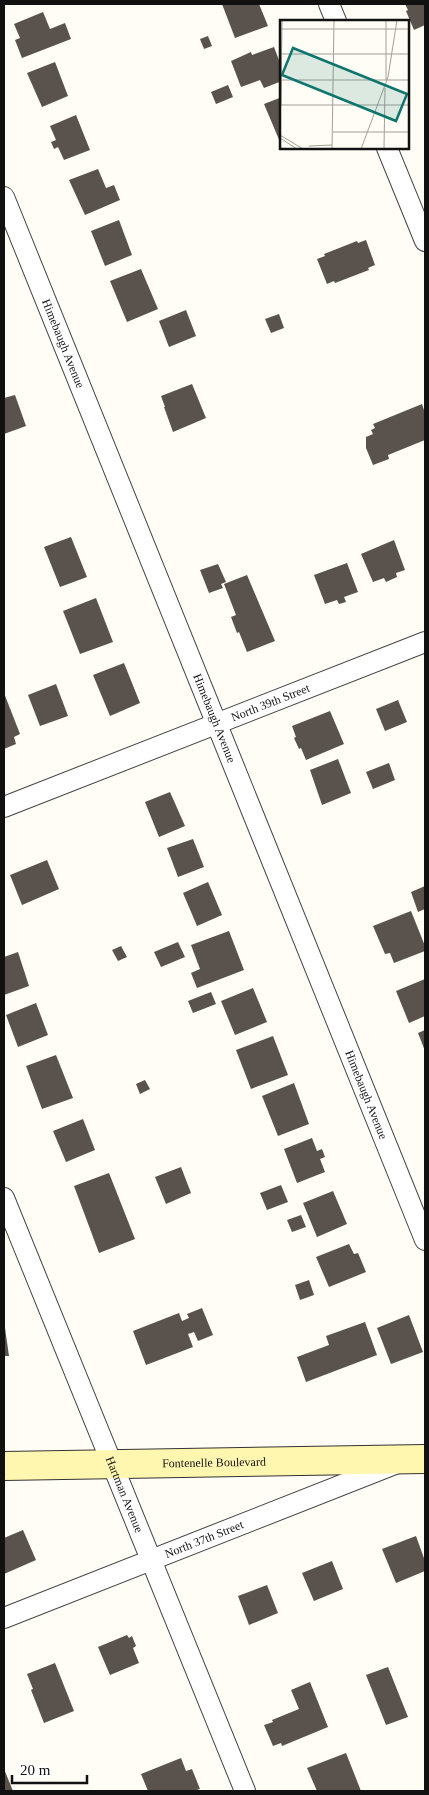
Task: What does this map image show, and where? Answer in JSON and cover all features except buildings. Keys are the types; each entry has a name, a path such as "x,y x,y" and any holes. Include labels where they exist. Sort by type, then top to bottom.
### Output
{"main road":[{"name":"Fontenelle Boulevard","path":"4,1466 415,1460"}],"street":[{"path":"329,4 336,20"},
{"path":"387,149 425,241"},
{"name":"Himebaugh Avenue","path":"4,197 425,1240"},
{"name":"North 39th Street","path":"4,807 425,642"},
{"name":"Hartman Avenue","path":"4,1198 245,1791"},
{"name":"North 37th Street","path":"4,1618 152,1559 415,1460"}]}
